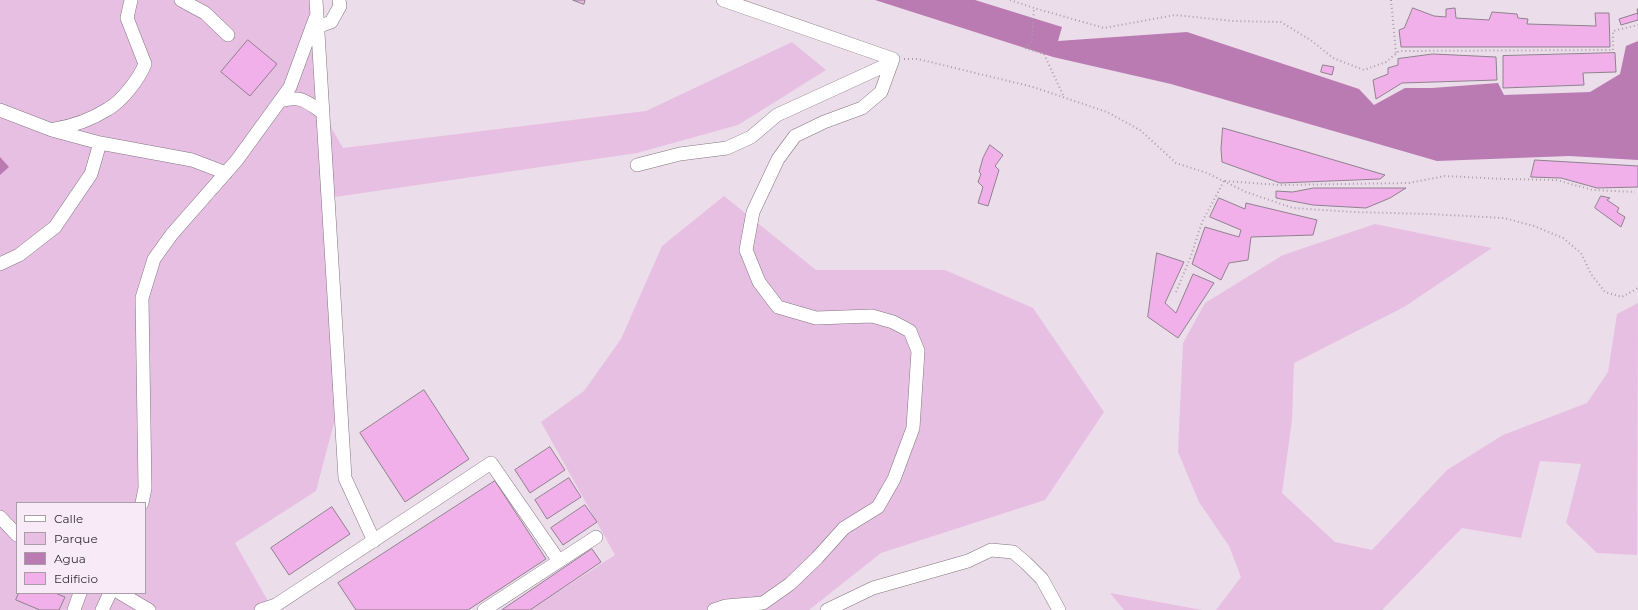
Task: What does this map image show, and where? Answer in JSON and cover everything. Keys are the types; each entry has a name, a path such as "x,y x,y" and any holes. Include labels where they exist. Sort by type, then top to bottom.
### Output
{"street":[{"path":"52,130 71,126 109,109 141,75 145,64 127,18 132,0"},
{"path":"181,0 205,13 228,35"},
{"path":"316,0 345,478 374,541"},
{"path":"317,20 331,22 340,6 339,0"},
{"path":"722,0 893,59"},
{"path":"142,502 145,488 142,298 154,259 172,234 237,160 290,87 317,20"},
{"path":"637,165 680,154 727,148 751,137 777,115 882,67 893,59"},
{"path":"714,610 726,606 763,603 790,584 817,558 844,528 878,507 894,479 913,428 918,350 910,331 893,322 872,316 816,318 778,307 759,282 746,250 753,212 778,159 795,136 824,122 862,108 881,92 893,59"},
{"path":"280,100 292,97 306,101 322,113"},
{"path":"0,110 52,130 100,143 192,160 226,173"},
{"path":"0,264 19,255 55,227 91,174 100,143"},
{"path":"261,610 278,607 491,463 560,561"},
{"path":"0,517 16,534"},
{"path":"484,610 596,537"},
{"path":"828,610 873,588 968,561 991,550 1013,552 1018,556 1042,579 1059,610"},
{"path":"74,610 80,594"},
{"path":"102,610 110,594"},
{"path":"122,594 149,610"}],"path":[{"path":"1010,0 1104,28 1175,15 1281,22 1312,41 1333,58 1364,70 1386,62 1399,51 1613,50 1613,31 1638,26"},
{"path":"1391,0 1396,53"},
{"path":"1034,8 1032,42 1026,48 1044,54 1064,98"},
{"path":"893,59 918,59 1034,87 1107,112 1140,130 1176,163 1206,173 1246,192 1293,208 1504,218 1534,226 1563,238 1581,253 1591,274 1605,292 1622,297 1638,288"},
{"path":"1224,181 1279,185 1409,183 1445,176 1504,180 1556,180 1593,190 1635,192"},
{"path":"1176,292 1191,256 1202,222 1224,181"}],"green space":[{"path":"0,0 316,0 323,113 343,148 646,111 792,42 826,70 738,125 637,153 335,197 340,400 316,491 235,543 273,610 0,610"},
{"path":"724,196 816,270 945,270 1033,308 1104,412 1045,500 881,553 809,610 530,610 615,555 541,422 584,391 621,339 662,246"},
{"path":"1375,224 1492,248 1404,307 1294,363 1292,420 1282,493 1335,542 1372,550 1447,470 1503,435 1587,403 1608,372 1617,314 1638,303 1637,555 1597,553 1566,523 1581,464 1540,461 1521,538 1462,528 1382,610 1216,610 1241,577 1229,546 1199,502 1178,452 1183,343 1205,303 1283,255"},
{"path":"1110,593 1202,610 1124,610"}],"water":[{"path":"875,0 975,0 1062,27 1058,41 1187,32 1359,89 1374,105 1405,88 1432,88 1498,83 1504,95 1590,92 1620,74 1626,46 1638,41 1638,160 1569,156 1437,161 1171,84 1053,57"},
{"path":"0,157 9,167 0,175"}],"building":[{"path":"573,0 585,0 584,4"},
{"path":"1413,8 1434,16 1446,17 1446,9 1455,8 1456,18 1489,20 1492,12 1517,14 1518,18 1528,19 1527,24 1596,26 1595,13 1609,13 1610,47 1401,47 1399,30 1404,28"},
{"path":"1638,13 1638,20 1621,25 1619,19"},
{"path":"248,40 277,64 250,96 221,72"},
{"path":"1615,53 1616,72 1583,73 1584,85 1503,88 1503,56"},
{"path":"1433,54 1496,57 1497,80 1402,83 1376,99 1373,80 1388,74 1388,68 1398,65 1398,59"},
{"path":"1323,65 1334,67 1332,75 1321,72"},
{"path":"1223,128 1385,175 1380,179 1280,183 1222,162 1221,149"},
{"path":"990,145 1003,155 995,166 999,170 988,206 978,203 983,187 978,182 981,174 979,172 983,158"},
{"path":"1535,160 1638,166 1638,187 1597,188 1561,178 1531,177"},
{"path":"1314,188 1406,188 1390,198 1366,208 1313,205 1276,198 1276,191 1292,192"},
{"path":"1601,196 1610,198 1607,200 1619,208 1617,212 1625,217 1621,227 1595,208"},
{"path":"1219,198 1245,209 1246,203 1317,220 1313,235 1251,237 1248,260 1229,263 1221,280 1192,264 1205,227 1239,237 1241,230 1210,217"},
{"path":"1157,253 1184,262 1165,303 1176,313 1193,274 1214,283 1178,338 1148,317"},
{"path":"424,390 469,459 405,502 360,433"},
{"path":"550,447 565,470 530,493 515,470"},
{"path":"569,478 581,497 547,519 535,500"},
{"path":"495,481 546,559 468,610 356,610 338,583"},
{"path":"585,505 597,522 563,545 551,528"},
{"path":"332,507 350,534 289,575 271,548"},
{"path":"592,549 601,562 530,610 502,610"},
{"path":"19,594 58,594 65,597 59,610 40,610 16,600"}]}
